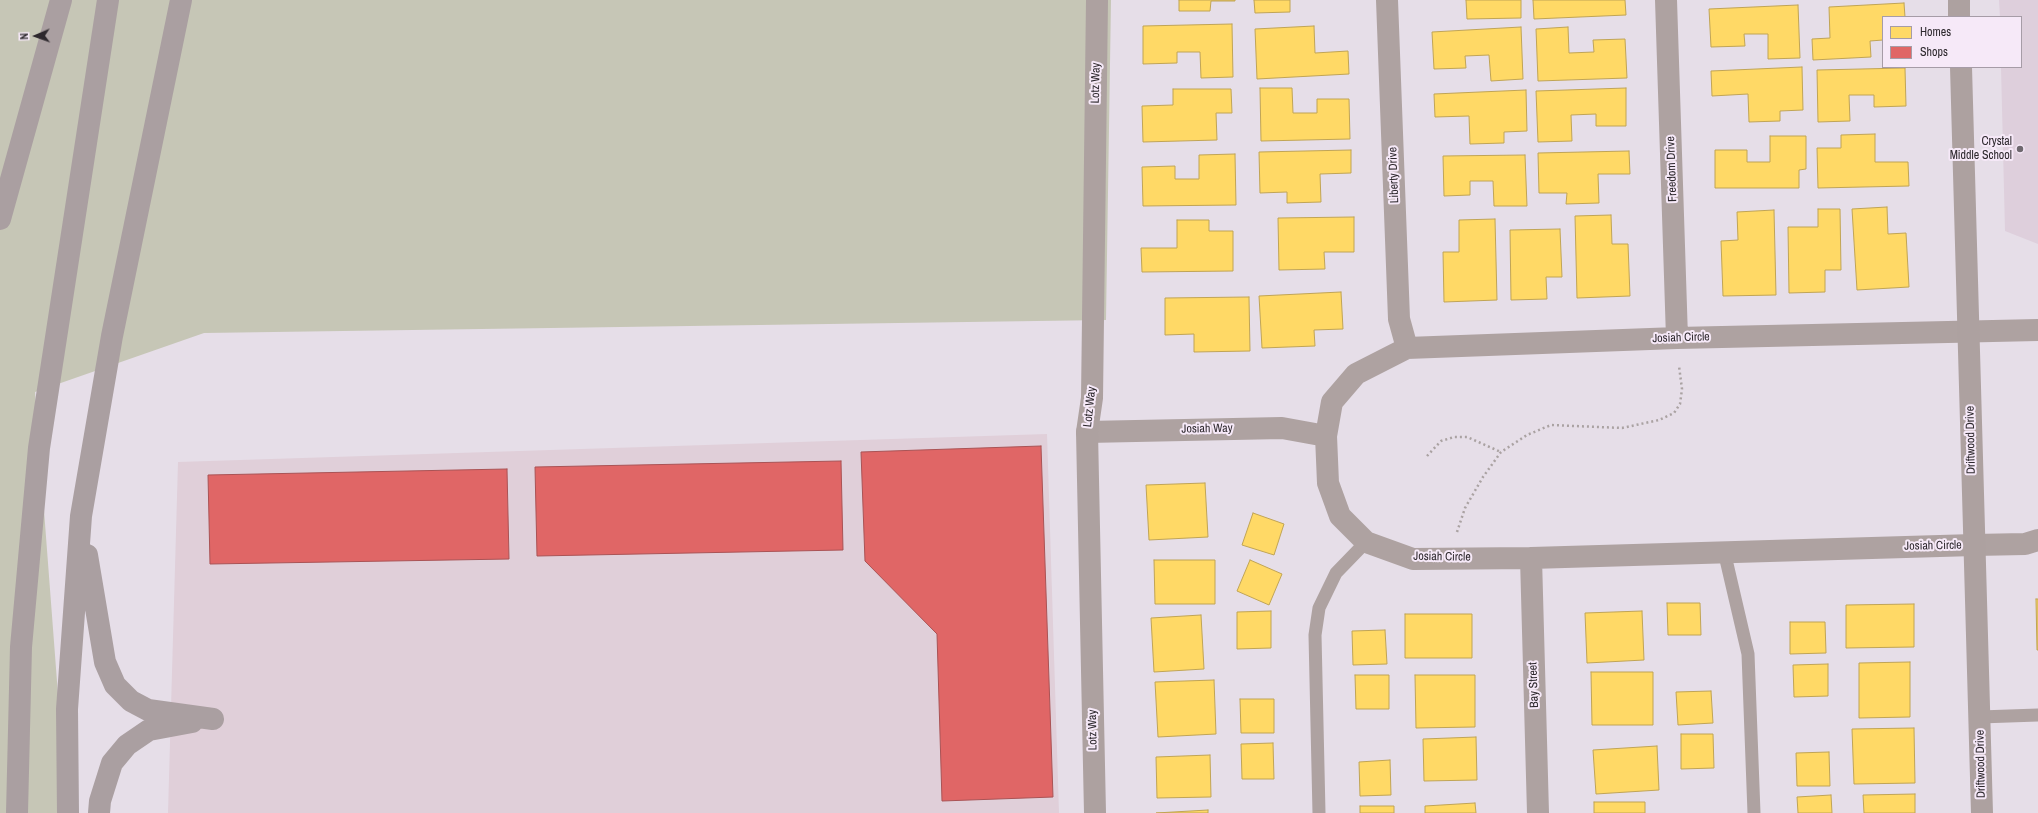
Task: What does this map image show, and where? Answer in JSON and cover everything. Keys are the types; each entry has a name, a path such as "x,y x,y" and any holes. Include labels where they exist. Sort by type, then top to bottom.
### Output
{"highway":[{"path":"0,219 61,0"},
{"path":"17,813 21,647 39,448 108,0"},
{"path":"68,813 68,709 81,516 112,336 181,0"},
{"path":"81,516 105,662 116,685 132,702 148,710 213,719 149,730 127,745 112,763 100,801 99,813"}],"street":[{"name":"Lotz Way","path":"1095,813 1087,432 1092,398 1096,0"},
{"name":"Liberty Drive","path":"1387,0 1399,318 1408,348"},
{"name":"Freedom Drive","path":"1666,0 1677,338"},
{"path":"1959,0 1959,16"},
{"name":"Driftwood Drive","path":"1961,68 1982,813"},
{"name":"Josiah Circle","path":"2038,330 1677,338 1408,348 1356,374 1332,402 1326,436 1328,483 1340,516 1366,542 1413,559 1530,558 1724,551 2025,544 2038,540"},
{"name":"Josiah Way","path":"1087,432 1282,428 1326,436"},
{"name":"Bay Street","path":"1530,558 1538,813"}],"lane":[{"path":"1320,813 1314,635 1319,608 1336,573 1366,542"},
{"path":"1724,551 1748,654 1754,813"},
{"path":"1980,717 2038,715"}],"path":[{"path":"1455,538 1465,508 1483,477 1501,452 1527,435 1551,425 1622,428 1659,420 1674,413 1680,404 1682,389 1679,360"},
{"path":"1427,456 1441,441 1454,437 1467,437 1501,452"}],"shaded area":[{"name":"Crystal Middle School","path":"1999,0 2038,0 2038,244 2005,231 2001,68 2022,68 2022,16 2000,16"},
{"path":"1047,434 1059,813 168,813 178,462"}],"green space":[{"path":"0,0 1111,0 1106,320 204,333 35,392 67,813 0,813"}],"building: Homes":[{"path":"1179,0 1235,1 1211,1 1210,11 1179,11"},
{"path":"1254,0 1290,0 1290,12 1255,13"},
{"path":"1466,0 1521,0 1521,18 1467,19"},
{"path":"1533,0 1625,0 1626,15 1534,19"},
{"path":"1904,3 1905,16 1882,16 1882,40 1870,41 1871,57 1813,60 1812,39 1830,38 1829,7"},
{"path":"1798,5 1800,58 1768,59 1768,34 1744,34 1745,46 1711,47 1709,9"},
{"path":"1232,24 1233,77 1201,78 1200,52 1177,52 1177,63 1143,64 1143,26"},
{"path":"1314,26 1315,53 1348,51 1349,74 1257,79 1255,29"},
{"path":"1521,27 1523,79 1491,81 1489,55 1465,56 1466,68 1434,69 1432,32"},
{"path":"1568,27 1569,53 1594,52 1593,40 1625,39 1627,78 1538,81 1536,29"},
{"path":"1802,67 1803,110 1780,111 1780,121 1749,122 1748,94 1712,96 1711,71"},
{"path":"1905,68 1906,106 1874,107 1874,95 1849,95 1850,121 1818,122 1817,70"},
{"path":"1260,88 1292,88 1293,113 1317,113 1317,99 1349,99 1350,139 1261,141"},
{"path":"1626,88 1626,126 1596,126 1596,114 1571,115 1572,141 1538,142 1536,91"},
{"path":"1173,89 1231,89 1232,113 1216,113 1217,140 1143,142 1142,106 1173,105"},
{"path":"1526,90 1527,131 1504,132 1504,143 1470,144 1469,116 1435,117 1434,94"},
{"path":"1875,134 1875,162 1908,162 1909,186 1818,188 1817,148 1841,148 1841,135"},
{"path":"1770,136 1806,136 1806,169 1799,170 1799,188 1715,188 1715,150 1747,150 1747,162 1770,162"},
{"path":"1351,150 1351,173 1320,174 1321,202 1287,203 1287,192 1260,193 1259,152"},
{"path":"1629,151 1630,174 1598,174 1599,203 1566,204 1567,193 1539,193 1538,153"},
{"path":"1235,154 1236,205 1143,206 1142,167 1175,166 1175,179 1199,179 1199,155"},
{"path":"1525,155 1527,206 1494,206 1493,181 1470,181 1470,195 1444,196 1443,156"},
{"path":"1887,207 1888,234 1906,233 1909,287 1857,290 1852,209"},
{"path":"1818,209 1840,209 1841,270 1825,270 1825,292 1789,293 1788,227 1818,227"},
{"path":"1774,210 1776,295 1723,296 1721,241 1738,240 1737,212"},
{"path":"1611,215 1612,244 1628,244 1630,296 1577,298 1575,216"},
{"path":"1354,217 1354,252 1324,252 1325,269 1279,270 1278,218"},
{"path":"1495,219 1497,300 1444,302 1443,252 1459,252 1459,220"},
{"path":"1177,220 1209,220 1209,231 1233,231 1233,271 1142,272 1141,248 1177,248"},
{"path":"1560,229 1562,277 1546,277 1547,299 1511,300 1510,230"},
{"path":"1341,292 1343,329 1314,330 1315,346 1262,348 1259,296"},
{"path":"1249,297 1250,351 1194,352 1194,334 1165,335 1165,298"},
{"path":"1205,483 1208,537 1149,540 1146,485"},
{"path":"1253,513 1284,524 1274,555 1242,545"},
{"path":"1154,560 1215,560 1215,604 1155,604"},
{"path":"1250,560 1282,574 1269,605 1237,591"},
{"path":"2036,599 2038,599 2038,650 2037,650"},
{"path":"1667,603 1700,603 1701,635 1668,635"},
{"path":"1914,604 1914,647 1846,648 1846,605"},
{"path":"1271,611 1271,648 1237,649 1237,612"},
{"path":"1642,611 1644,660 1587,663 1585,613"},
{"path":"1405,614 1472,614 1472,658 1405,658"},
{"path":"1201,615 1204,669 1154,672 1151,618"},
{"path":"1790,622 1825,622 1826,653 1790,654"},
{"path":"1385,630 1387,664 1353,665 1352,631"},
{"path":"1910,662 1910,717 1859,718 1859,663"},
{"path":"1828,664 1828,696 1794,697 1793,665"},
{"path":"1591,672 1653,672 1653,725 1592,725"},
{"path":"1355,675 1389,675 1389,709 1356,709"},
{"path":"1415,675 1475,675 1475,727 1416,728"},
{"path":"1214,680 1216,734 1158,737 1155,682"},
{"path":"1711,691 1713,723 1678,725 1676,692"},
{"path":"1240,699 1274,699 1274,733 1241,733"},
{"path":"1914,728 1915,783 1854,784 1852,729"},
{"path":"1681,734 1713,734 1714,768 1681,769"},
{"path":"1476,737 1477,780 1424,781 1423,739"},
{"path":"1273,743 1274,779 1242,779 1241,744"},
{"path":"1657,746 1659,790 1596,794 1593,750"},
{"path":"1829,752 1830,786 1797,786 1796,753"},
{"path":"1210,755 1211,797 1157,798 1156,757"},
{"path":"1390,760 1391,795 1360,796 1359,762"},
{"path":"1915,794 1915,813 1864,813 1863,795"},
{"path":"1831,795 1832,813 1798,813 1797,797"},
{"path":"1594,802 1645,802 1645,813 1594,813"},
{"path":"1475,803 1476,813 1425,813 1425,806"},
{"path":"1360,806 1394,806 1394,813 1360,813"},
{"path":"1208,810 1208,813 1156,813"}],"building: Shops":[{"path":"1041,446 1053,797 942,801 937,634 865,561 861,452"},
{"path":"841,461 843,550 537,556 535,467"},
{"path":"507,469 509,559 210,564 208,475"}],"place":[{"name":"Crystal Middle School","path":"2020,149"}]}
